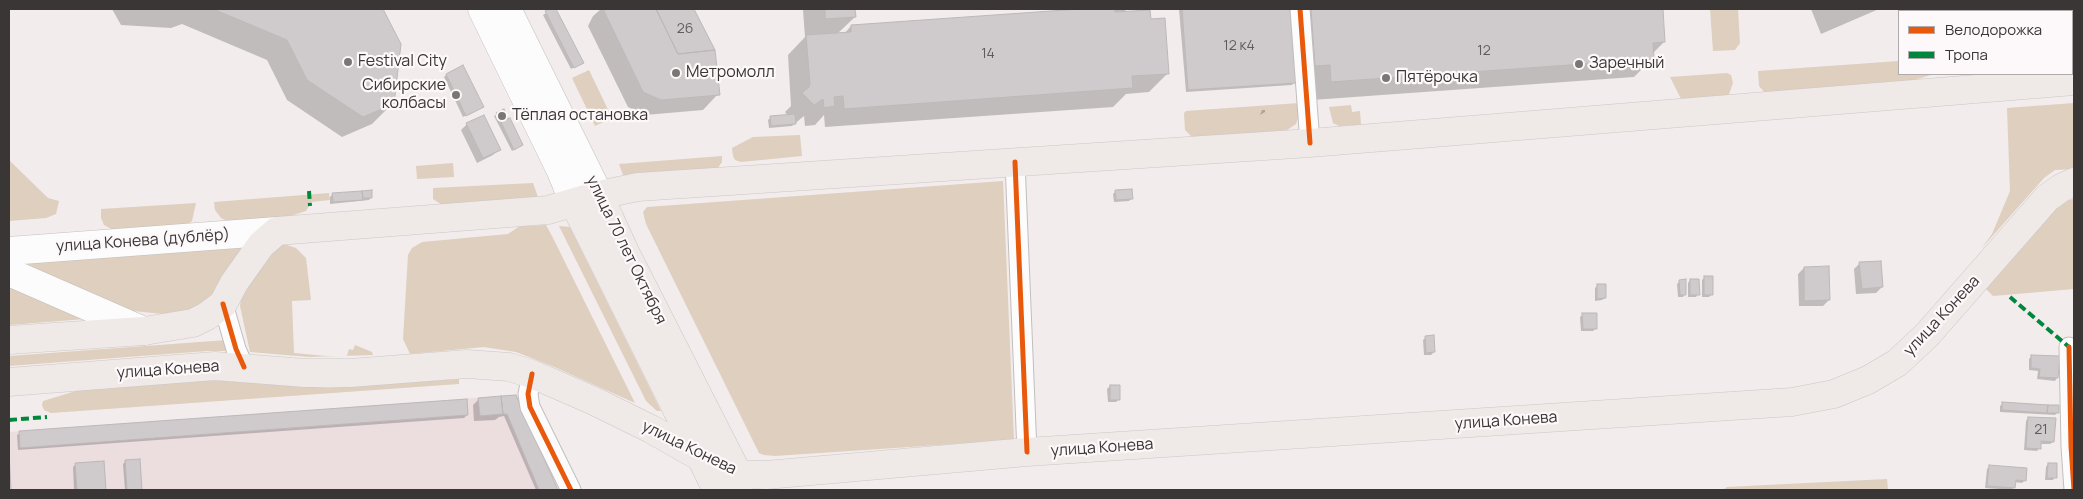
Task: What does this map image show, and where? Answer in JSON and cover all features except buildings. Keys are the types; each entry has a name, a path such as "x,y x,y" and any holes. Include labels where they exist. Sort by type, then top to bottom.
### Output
{"main road":[{"name":"улица 70 лет Октября","path":"482,9 561,171 586,199 625,252 734,485"},
{"name":"улица 70 лет Октября","path":"507,9 586,199 700,457 734,485"},
{"path":"9,340 144,331 193,323 207,316 223,304 234,282 261,245 277,231 548,210 638,187 1310,142 2074,81"},
{"name":"улица Конева","path":"734,485 766,475 1027,452 1792,402 1834,394 1868,380 1897,363 1927,335 2047,198 2074,182"},
{"name":"улица Конева (дублёр)","path":"9,251 277,231"},
{"path":"9,272 144,331"},
{"name":"улица Конева","path":"9,382 215,366 305,373 350,373 467,364 509,367 532,374 651,429 700,457"}],"street":[{"path":"1300,9 1310,142"},
{"path":"1015,162 1027,452"},
{"path":"223,304 236,349 244,367"},
{"path":"2069,347 2070,446 2074,490"},
{"path":"532,374 528,394 530,407 571,490"}],"shaded area":[{"path":"1710,9 1738,9 1740,43 1735,50 1713,51"},
{"path":"1898,61 1898,75 1931,75 1894,86 1767,95 1759,86 1758,71"},
{"path":"589,70 612,118 595,126 572,78"},
{"path":"1727,73 1731,75 1733,83 1728,97 1682,101 1670,77"},
{"path":"1299,103 1299,115 1296,124 1284,132 1193,138 1185,130 1184,113 1186,111"},
{"path":"2074,103 2074,169 2055,170 2044,178 1981,249 1992,234 2010,191 2007,108"},
{"path":"1351,105 1352,112 1360,111 1361,125 1339,126 1333,123 1329,107"},
{"path":"800,135 802,156 741,162 735,160 733,156 732,148 753,137"},
{"path":"722,156 722,162 717,169 624,178 619,164"},
{"path":"9,160 48,198 59,201 56,214 46,218 9,221"},
{"path":"453,163 454,177 417,179 416,166"},
{"path":"1003,181 1014,440 775,456 759,453 646,224 643,212 647,207"},
{"path":"533,183 539,200 445,207 433,199 433,188"},
{"path":"329,193 330,200 311,202 306,211 281,219 231,223 221,218 215,210 214,202"},
{"path":"2074,199 2074,289 1993,296 1985,288 2050,213 2066,201"},
{"path":"196,203 192,221 187,225 113,230 104,225 101,218 101,209"},
{"path":"546,225 635,403 516,352 484,347 410,354 403,339 408,255 412,248 422,242 508,234 520,226"},
{"path":"559,226 570,227 661,411 657,411 646,401"},
{"path":"277,245 287,245 296,248 306,258 311,300 292,301 294,353 341,356 309,357 250,352 240,306 242,294"},
{"path":"242,246 240,255 218,293 196,312 163,314 124,310 9,264"},
{"path":"9,281 85,319 9,325"},
{"path":"227,340 229,351 9,366 9,356"},
{"path":"355,345 372,352 373,355 347,356 349,349 353,350"},
{"path":"459,379 459,384 51,413 44,410 42,405 43,401 79,390 210,380 329,388"},
{"path":"516,395 558,490 9,490 9,432"},
{"path":"1887,479 1888,490 1723,490 1727,487"}],"marked path":[{"path":"309,191 310,206"},
{"path":"2010,297 2069,347"},
{"path":"9,420 47,417"}],"cycle path":[{"path":"1300,9 1310,143"},
{"path":"1015,162 1027,452"},
{"path":"223,304 236,349 244,367"},
{"path":"2069,347 2074,490"},
{"path":"532,374 528,394 530,407 571,490"}],"place":[{"name":"Festival City","path":"348,62"},
{"name":"Заречный","path":"1579,64"},
{"name":"Метромолл","path":"676,73"},
{"name":"Пятёрочка","path":"1386,78"},
{"name":"Сибирские колбасы","path":"456,95"},
{"name":"Тёплая остановка","path":"502,116"}]}
